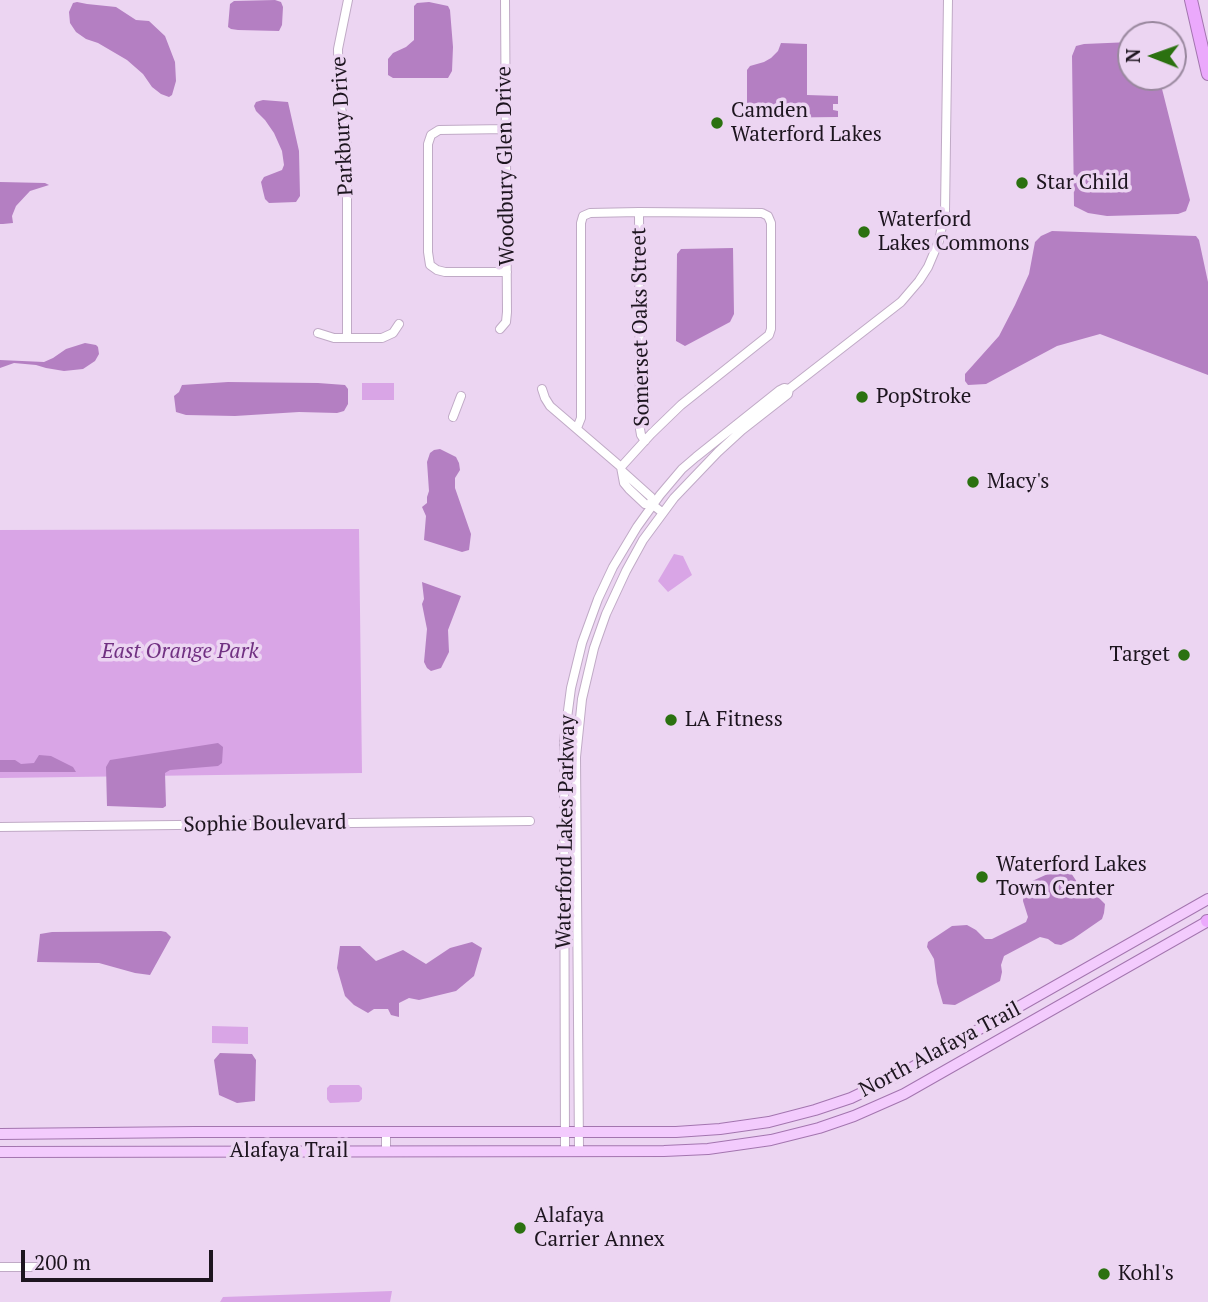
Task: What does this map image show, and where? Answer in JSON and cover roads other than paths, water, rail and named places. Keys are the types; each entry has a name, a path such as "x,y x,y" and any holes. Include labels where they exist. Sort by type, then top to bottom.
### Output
{"highway":[{"path":"1191,0 1208,74"}],"main road":[{"name":"North Alafaya Trail","path":"565,1132 676,1132 720,1129 769,1122 850,1098 897,1076 1208,899"},
{"name":"North Alafaya Trail","path":"579,1151 708,1149 771,1140 825,1126 912,1090 1208,921"},
{"name":"Alafaya Trail","path":"0,1134 565,1132"},
{"name":"Alafaya Trail","path":"0,1152 579,1151"}],"street":[{"name":"Parkbury Drive","path":"347,338 347,138 339,99 338,49 348,0"},
{"name":"Woodbury Glen Drive","path":"500,329 507,317 505,0"},
{"name":"Waterford Lakes Parkway","path":"579,1151 576,757 580,710 591,659 620,582 643,540 663,513 709,460 742,430 788,394 789,389 901,302 919,281 934,254 942,233 945,211 948,0"},
{"path":"507,129 443,130 433,133 428,141 428,256 433,268 445,272 507,272"},
{"path":"576,428 581,418 583,216 590,213 639,212 768,216 771,223 769,335 687,399 645,441 622,469"},
{"name":"Somerset Oaks Street","path":"639,212 640,429 645,441"},
{"path":"318,332 330,337 386,337 399,324"},
{"path":"542,389 550,406 622,469 624,483 629,489 645,504 653,505 663,513"},
{"name":"Waterford Lakes Parkway","path":"565,1150 564,741 571,688 579,655 603,588 624,547 675,477 780,390 789,389"},
{"path":"453,417 461,396"},
{"path":"579,655 591,659"},
{"name":"Sophie Boulevard","path":"0,827 530,821"},
{"path":"564,937 569,947 569,1000 577,1014"},
{"path":"1051,989 1053,1009"},
{"path":"1039,996 1053,1009"},
{"path":"820,1108 825,1126"},
{"path":"195,1132 197,1151"},
{"path":"386,1132 386,1151"},
{"path":"0,1267 41,1267"}],"place":[{"name":"Camden Waterford Lakes","path":"717,123"},
{"name":"Star Child","path":"1022,183"},
{"name":"Waterford Lakes Commons","path":"864,232"},
{"name":"PopStroke","path":"862,397"},
{"name":"Macy's","path":"973,482"},
{"name":"Target","path":"1184,655"},
{"name":"LA Fitness","path":"671,720"},
{"name":"Waterford Lakes Town Center","path":"982,877"},
{"name":"Alafaya Carrier Annex","path":"520,1228"},
{"name":"Kohl's","path":"1104,1274"}],"park label":[{"name":"East Orange Park","path":"180,652"}]}
